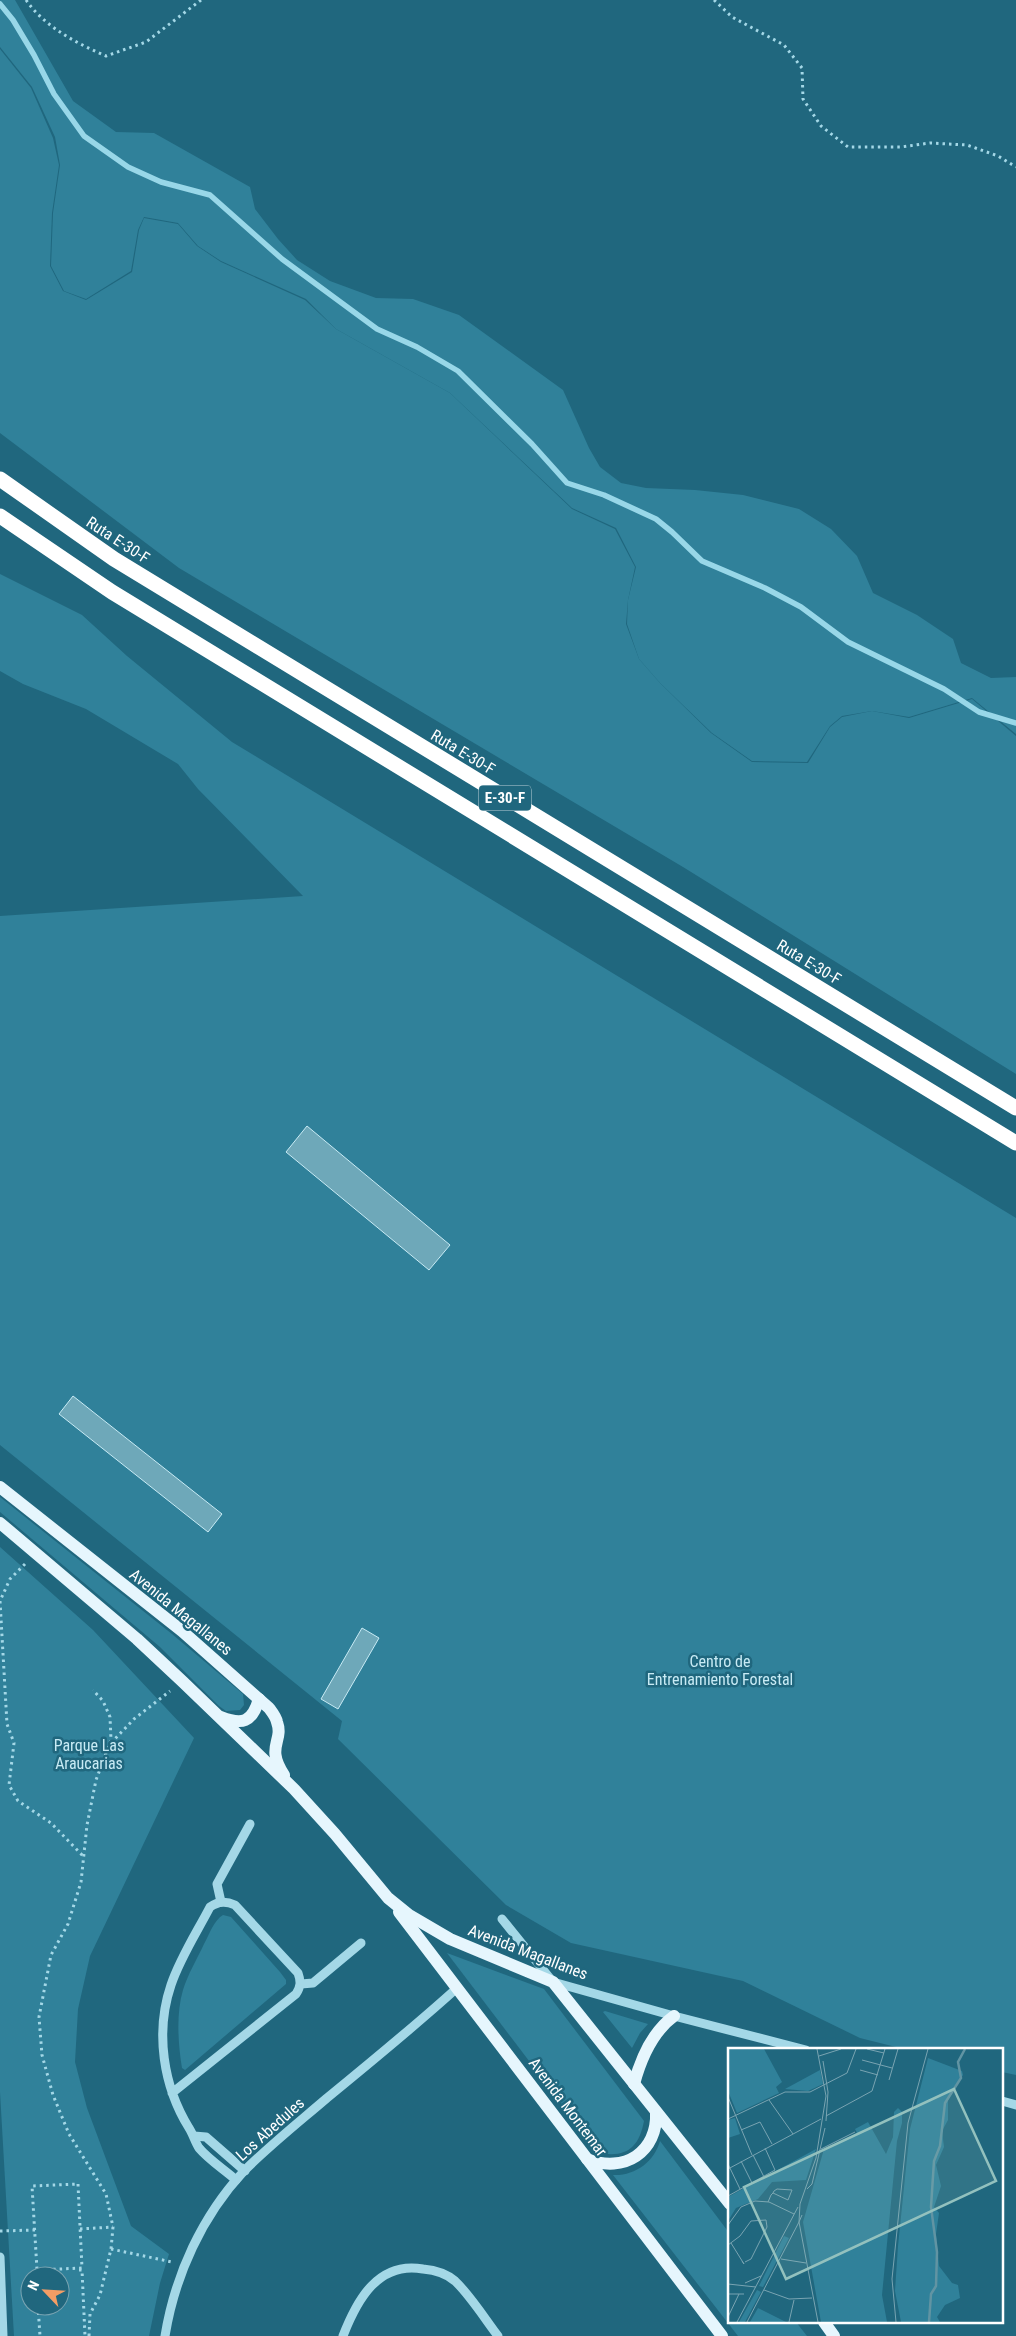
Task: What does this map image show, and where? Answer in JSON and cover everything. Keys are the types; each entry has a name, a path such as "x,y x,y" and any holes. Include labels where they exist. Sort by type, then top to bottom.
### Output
{"highway":[{"name":"Ruta E-30-F","path":"0,479 114,559 1016,1108"},
{"name":"E-30-F","path":"0,516 112,592 1016,1143"}],"main road":[{"name":"Avenida Magallanes","path":"0,1487 182,1631 260,1699 277,1720 279,1728 274,1746 275,1757 294,1789"},
{"name":"Avenida Magallanes","path":"0,1523 37,1552 183,1682 294,1789 335,1834 388,1898 409,1915 450,1939 553,1982"},
{"path":"218,1716 239,1722 248,1720 255,1712 260,1699"},
{"name":"Avenida Montemar","path":"388,1898 722,2336"},
{"path":"553,1982 728,2202"},
{"path":"634,2084 646,2051 664,2024 674,2016"},
{"path":"587,2159 607,2164 627,2162 636,2157 643,2151 653,2136 656,2112"},
{"path":"825,2324 834,2336"}],"street":[{"path":"222,1902 217,1884 250,1824"},
{"path":"172,2093 296,1994 301,1984 298,1973 235,1905 222,1902 210,1907 172,1984 166,2004 163,2031 164,2058 172,2093 183,2118 194,2136 198,2147 236,2180"},
{"path":"502,1919 553,1982"},
{"path":"301,1984 313,1983 360,1943"},
{"name":"Avenida Magallanes","path":"553,1982 798,2048"},
{"name":"Los Abedules","path":"165,2336 175,2290 184,2265 207,2221 236,2180 457,1988"},
{"path":"194,2136 206,2138 245,2171"},
{"path":"0,2257 3,2336"},
{"path":"343,2336 350,2318 369,2286 383,2275 394,2270 418,2268 444,2274 455,2281 498,2336"}],"path":[{"path":"26,0 36,14 78,44 106,56 146,42 201,0"},
{"path":"714,0 732,18 784,45 802,68 803,99 821,126 848,147 901,147 930,144 967,146 998,156 1016,167"},
{"path":"37,1552 10,1579 0,1600 7,1724 14,1743 9,1785 18,1801 51,1823 84,1858"},
{"path":"87,2336 90,2314 100,2295 111,2249 113,2227 106,2194 69,2134 53,2095 41,2046 39,2017 43,1988 51,1955 68,1924 79,1891 87,1825 96,1780 111,1743 134,1719 183,1682"},
{"path":"93,1690 103,1701 110,1717 111,1740 104,1764"},
{"path":"78,2184 80,2229 82,2268 37,2270 32,2186 78,2184"},
{"path":"80,2229 113,2227"},
{"path":"0,2231 35,2230"},
{"path":"111,2249 184,2265"},
{"path":"70,2271 82,2270 87,2336"},
{"path":"84,2315 90,2314"},
{"path":"39,2316 40,2336"}],"green space":[{"path":"0,0 15,0 73,101 116,132 154,133 250,187 255,209 297,260 330,281 376,298 413,299 459,315 563,390 589,448 600,467 621,483 646,488 695,490 743,495 799,509 831,529 857,556 873,593 917,615 953,639 961,663 991,678 1016,677 1016,734 972,698 909,717 872,711 842,716 830,726 807,762 752,761 712,733 660,683 639,659 627,624 628,600 636,567 616,528 572,508 450,393 336,329 306,299 221,261 198,246 178,223 144,217 138,230 131,271 86,299 64,291 51,266 53,213 60,165 55,137 32,87 0,47"},
{"path":"0,49 31,88 53,138 59,165 52,213 50,266 63,291 86,300 132,272 139,230 144,218 178,224 197,246 221,262 305,300 336,329 450,393 572,509 615,529 635,567 628,600 626,624 639,659 660,683 711,733 752,762 808,763 830,727 842,717 872,711 909,718 972,699 1016,736 1016,1074 683,867 179,568 0,433"},
{"name":"Centro de Entrenamiento Forestal","path":"0,574 82,615 127,656 232,742 1016,1218 1016,2075 1004,2072 1004,2048 900,2048 860,2038 743,1981 571,1943 506,1905 338,1739 342,1721 0,1445 0,916 303,896 198,789 178,764 86,709 23,684 0,671"},
{"path":"0,1497 172,1634 243,1694 244,1705 240,1710 226,1711 219,1706 160,1647 0,1512"},
{"name":"Parque Las Araucarias","path":"0,1547 93,1630 194,1738 90,1956 78,2009 75,2062 87,2108 131,2226 169,2254 160,2283 149,2336 14,2336 0,2092"},
{"path":"223,1915 231,1917 280,1972 286,1980 286,1984 185,2070 182,2068 179,2039 179,2018 183,1990 210,1932 217,1920"},
{"path":"447,1953 544,1989 644,2121 639,2138 630,2149 617,2154 599,2153"},
{"path":"603,2012 648,2024 640,2033 632,2048"},
{"path":"660,2141 728,2231 728,2323 613,2175 621,2175 636,2170 648,2161 657,2149"},
{"path":"729,2324 798,2324 807,2336 738,2336"}],"building":[{"path":"307,1126 450,1245 429,1270 286,1152"},
{"path":"73,1396 222,1514 208,1532 59,1414"},
{"path":"362,1628 379,1638 338,1709 321,1699"}],"waterway":[{"path":"0,4 13,20 54,94 84,136 128,167 161,182 210,195 282,259 377,329 417,347 458,371 532,444 567,483 604,495 656,519 702,561 765,588 801,607 848,642 944,689 979,712 1016,723"}]}
